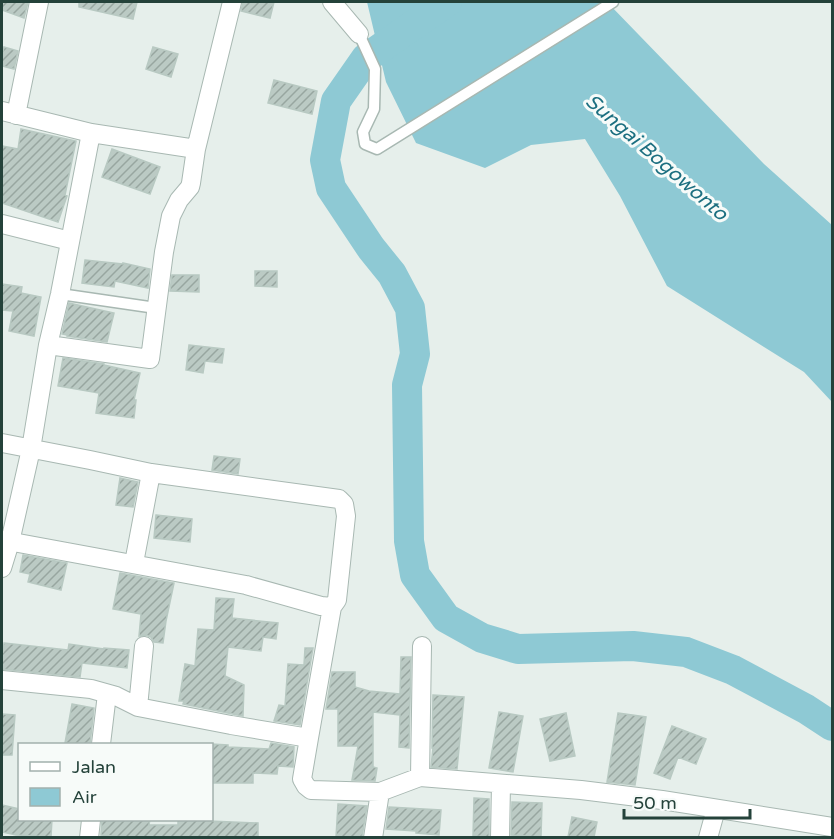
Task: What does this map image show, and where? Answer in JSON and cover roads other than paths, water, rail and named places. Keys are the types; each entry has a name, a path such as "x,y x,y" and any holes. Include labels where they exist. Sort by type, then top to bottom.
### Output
{"street":[{"path":"39,2 9,113 91,133 196,149"},
{"path":"48,345 150,359 171,216 189,187 232,2"},
{"path":"332,2 360,34"},
{"path":"2,567 6,541 31,449 48,345 91,133"},
{"path":"2,224 70,241"},
{"path":"2,443 151,473 339,500 344,504 346,516 337,600 332,607 302,779 311,789 380,792 420,777 581,790 662,800 825,830"},
{"path":"134,563 151,473"},
{"path":"6,541 246,585 332,607"},
{"path":"138,707 144,646"},
{"path":"420,777 422,646"},
{"path":"2,680 91,688 116,696 138,707 309,738"},
{"path":"101,743 107,694"},
{"path":"500,837 501,784"},
{"path":"373,837 380,792"},
{"path":"708,837 716,809"},
{"path":"89,837 91,821"}],"lane":[{"path":"360,34 375,69 374,109 363,132 365,144 377,149 613,2"},
{"path":"60,294 156,308"}],"water":[{"name":"Sungai Bogowonto","path":"367,2 607,2 764,164 832,225 832,402 804,372 667,286 620,196 585,139 531,145 485,168 416,143 386,82"}],"waterway":[{"path":"447,2 366,58 336,101 325,160 331,188 371,248 392,274 410,308 415,354 407,385 409,541 415,575 446,618 482,638 518,649 633,646 686,652 733,670 806,709 832,726"}]}
